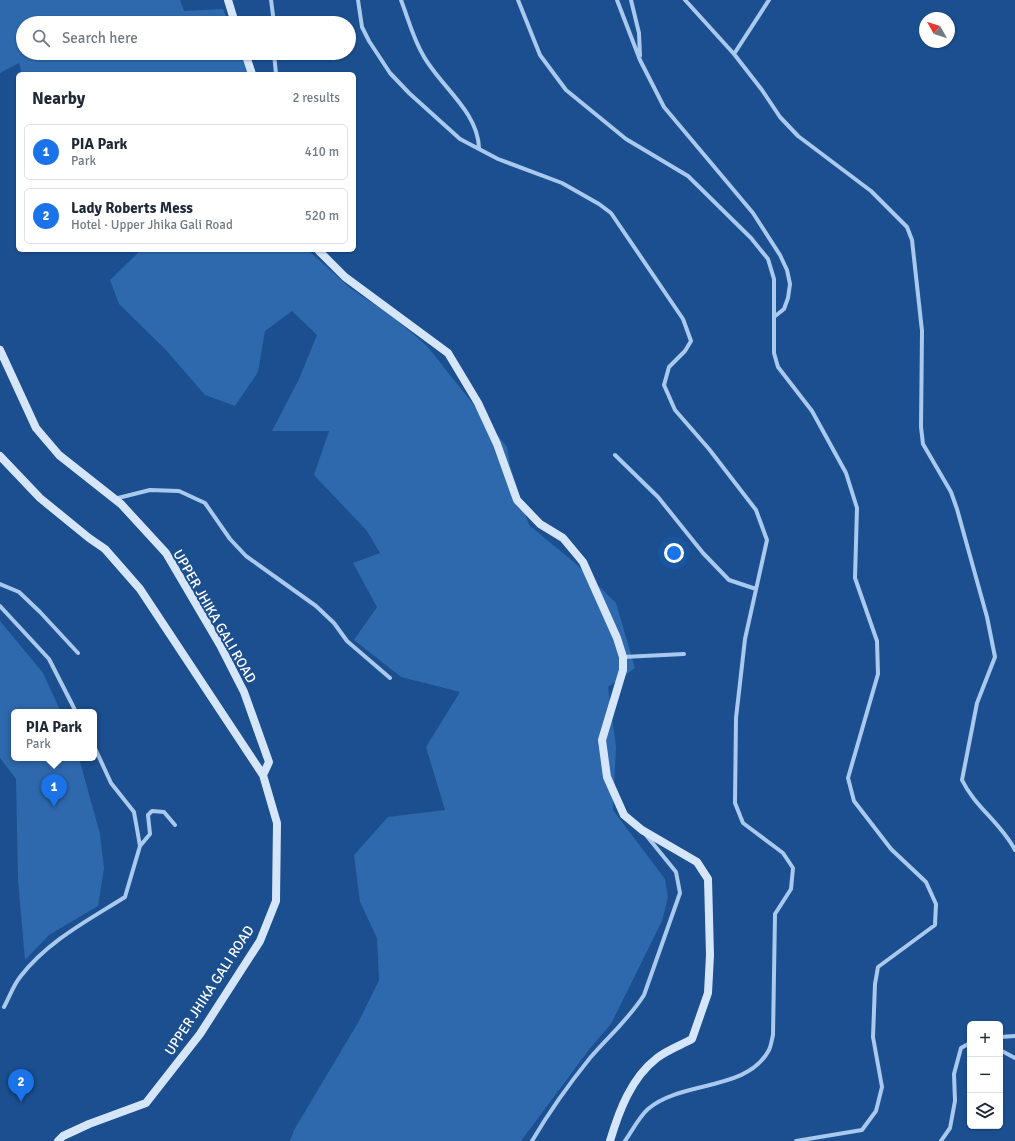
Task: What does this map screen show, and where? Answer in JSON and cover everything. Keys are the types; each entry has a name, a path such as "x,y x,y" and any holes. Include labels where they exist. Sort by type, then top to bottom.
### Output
{"main road":[{"path":"228,0 233,16"},
{"path":"247,60 251,72"},
{"path":"320,252 345,277 448,353 478,403 497,444 517,500 540,524 563,538 582,562 617,638 623,657 623,670 602,740 607,777 624,815 642,830 697,862 708,879 710,955 708,993 692,1039 656,1058 633,1084 618,1114 610,1141"},
{"name":"UPPER JHIKA GALI ROAD","path":"0,350 36,428 59,455 114,499 166,554 220,645 244,692 260,732 269,762 263,775 277,823 276,901 260,941 200,1034 146,1103 89,1124 63,1136 58,1141"},
{"path":"0,456 40,498 89,538 105,549 140,589 263,775"}],"street":[{"path":"271,0 273,16"},
{"path":"358,0 362,27 369,41 390,73 409,93 460,139 517,167 562,184 600,204 611,213 683,319 691,340 685,351 669,367 664,384 675,410 709,449 756,510 767,540 745,639 736,718 735,803 743,823 783,853 793,868 791,889 775,914 773,1035 769,1050 753,1068 730,1080 676,1093 653,1106 648,1109 624,1141"},
{"path":"401,0 422,54 441,82 460,104 479,135 479,148"},
{"path":"518,0 540,55 566,90 588,110 626,139 688,176 751,238 768,259 774,279 774,353 778,367 812,411 846,473 857,508 855,578 877,641 878,674 848,778 854,801 891,849 926,882 936,904 935,925 878,967 875,984 873,1037 882,1087 876,1111 862,1130 796,1141"},
{"path":"617,0 640,60 664,107 753,213 780,255 787,270 790,284 788,298 784,309 774,317"},
{"path":"632,0 639,33 640,60"},
{"path":"686,0 734,54 762,90 780,117 798,136 871,191 907,227 912,240 922,331 921,427 923,444 951,492 957,509 987,617 995,657 977,703 962,780 973,799 1003,830 1015,850"},
{"path":"734,54 769,0"},
{"path":"275,60 276,72"},
{"path":"615,455 658,497 703,553 729,580 756,589"},
{"path":"114,499 150,490 179,491 205,503 230,539 246,556 316,606 334,623 347,641 390,678"},
{"path":"0,584 18,592 40,612 78,653"},
{"path":"0,606 49,659 74,709"},
{"path":"623,657 684,654"},
{"path":"97,753 111,783 134,812 140,846"},
{"path":"4,1008 19,978 43,951 73,928 125,897 140,846 150,834 148,815 152,811 164,812 175,825"},
{"path":"532,1141 545,1118 590,1058 636,1007 644,995 677,905 680,893 676,872 642,830"},
{"path":"1003,1037 1015,1036"},
{"path":"941,1141 950,1128 955,1100 954,1074 958,1056 961,1048 967,1045"},
{"path":"1003,1052 1015,1058"}],"shaded area":[{"path":"0,0 180,0 184,11 223,9 226,16 16,16 16,60 243,60 247,72 21,72 19,63 0,73"},
{"path":"139,252 310,252 350,288 392,316 427,346 507,447 510,465 529,525 575,563 616,603 635,668 608,687 616,747 613,810 665,879 668,897 662,921 611,1024 591,1047 521,1141 290,1141 294,1130 359,1021 379,980 377,938 360,902 354,855 388,817 445,810 426,747 460,692 401,677 354,640 377,607 353,563 380,553 367,531 314,475 329,431 272,431 299,379 317,335 292,311 265,331 258,372 235,406 205,395 166,350 119,304 110,280"},
{"path":"0,621 43,673 60,709 11,709 11,761 80,761 100,834 104,868 98,906 49,935 25,960 18,880 16,779 0,758"}],"place":[{"name":"PIA Park","path":"54,807"},
{"name":"Lady Roberts Mess","path":"21,1102"}]}
